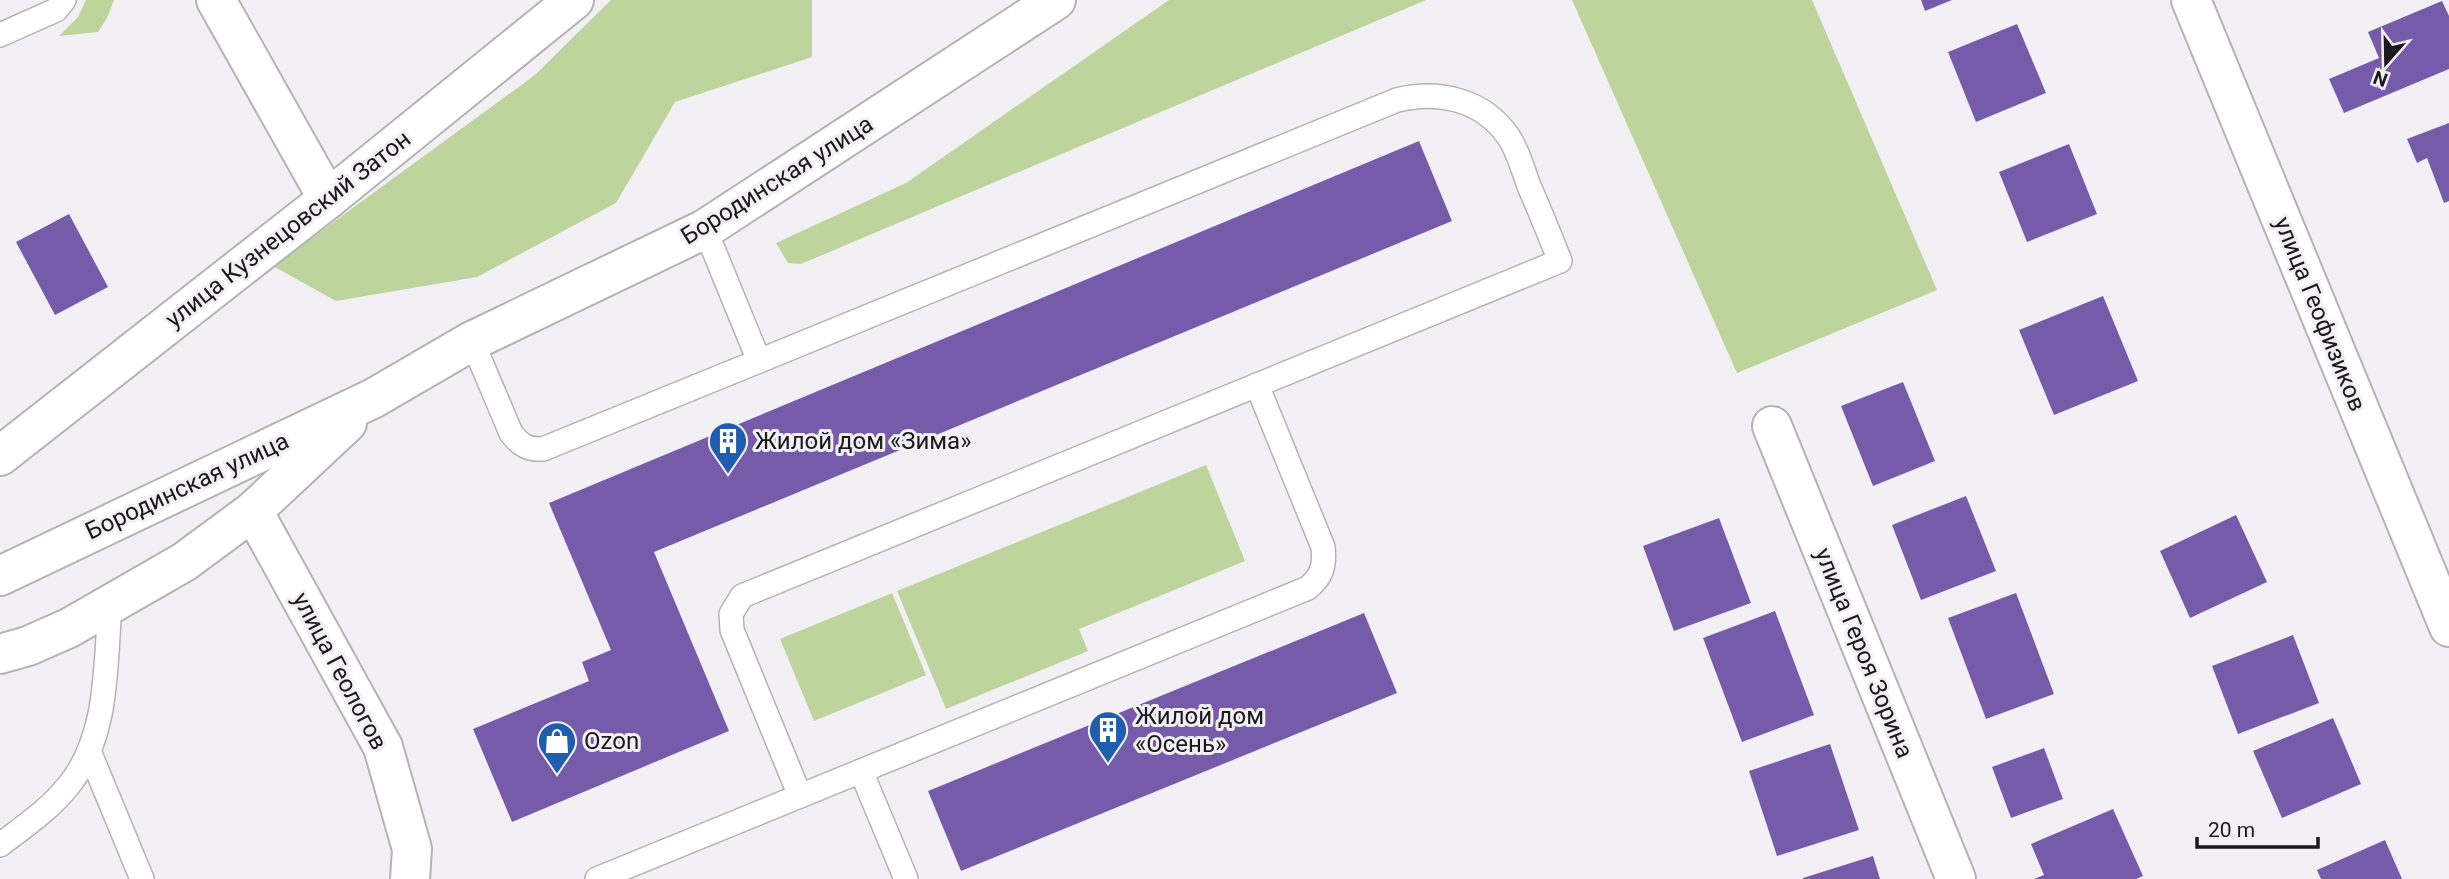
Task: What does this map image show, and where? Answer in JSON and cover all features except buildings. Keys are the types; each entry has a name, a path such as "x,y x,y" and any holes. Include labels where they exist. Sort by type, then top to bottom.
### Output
{"street":[{"path":"216,0 328,199"},
{"name":"улица Кузнецовский Затон","path":"0,456 328,199 574,0"},
{"name":"Бородинская улица","path":"0,576 374,398 472,341 705,229 1056,0"},
{"name":"улица Геофизиков","path":"2191,0 2449,627"},
{"name":"Бородинская улица","path":"0,654 28,646 69,628 184,562 253,512 374,398"},
{"name":"улица Героя Зорина","path":"1772,426 1956,879"},
{"name":"улица Геологов","path":"253,512 383,747 412,849 410,879"}],"lane":[{"path":"0,35 56,10 64,0"},
{"path":"472,341 511,433 522,445 543,449 1397,100 1413,96 1447,96 1490,116 1509,138 1560,261 742,596 731,614 732,630 800,796"},
{"path":"705,229 760,361"},
{"path":"597,879 1308,588 1317,580 1325,561 1323,547 1256,385"},
{"path":"0,845 42,814 69,785 89,751 103,701 110,605"},
{"path":"89,751 142,879"},
{"path":"861,771 906,879"}],"green space":[{"path":"86,0 114,0 98,32 59,36 78,17"},
{"path":"611,0 812,0 812,57 675,102 616,203 477,277 336,301 273,266 535,75"},
{"path":"1169,0 1426,0 801,264 788,263 776,243 906,183"},
{"path":"1572,0 1812,0 1937,290 1737,373"},
{"path":"1206,465 1245,561 1079,629 1088,651 946,709 897,591"},
{"path":"892,593 926,675 814,721 780,639"}],"place":[{"name":"Жилой дом «Зима»","path":"728,475"},
{"name":"Жилой дом «Осень»","path":"1108,764"},
{"name":"Ozon","path":"557,775"}]}
